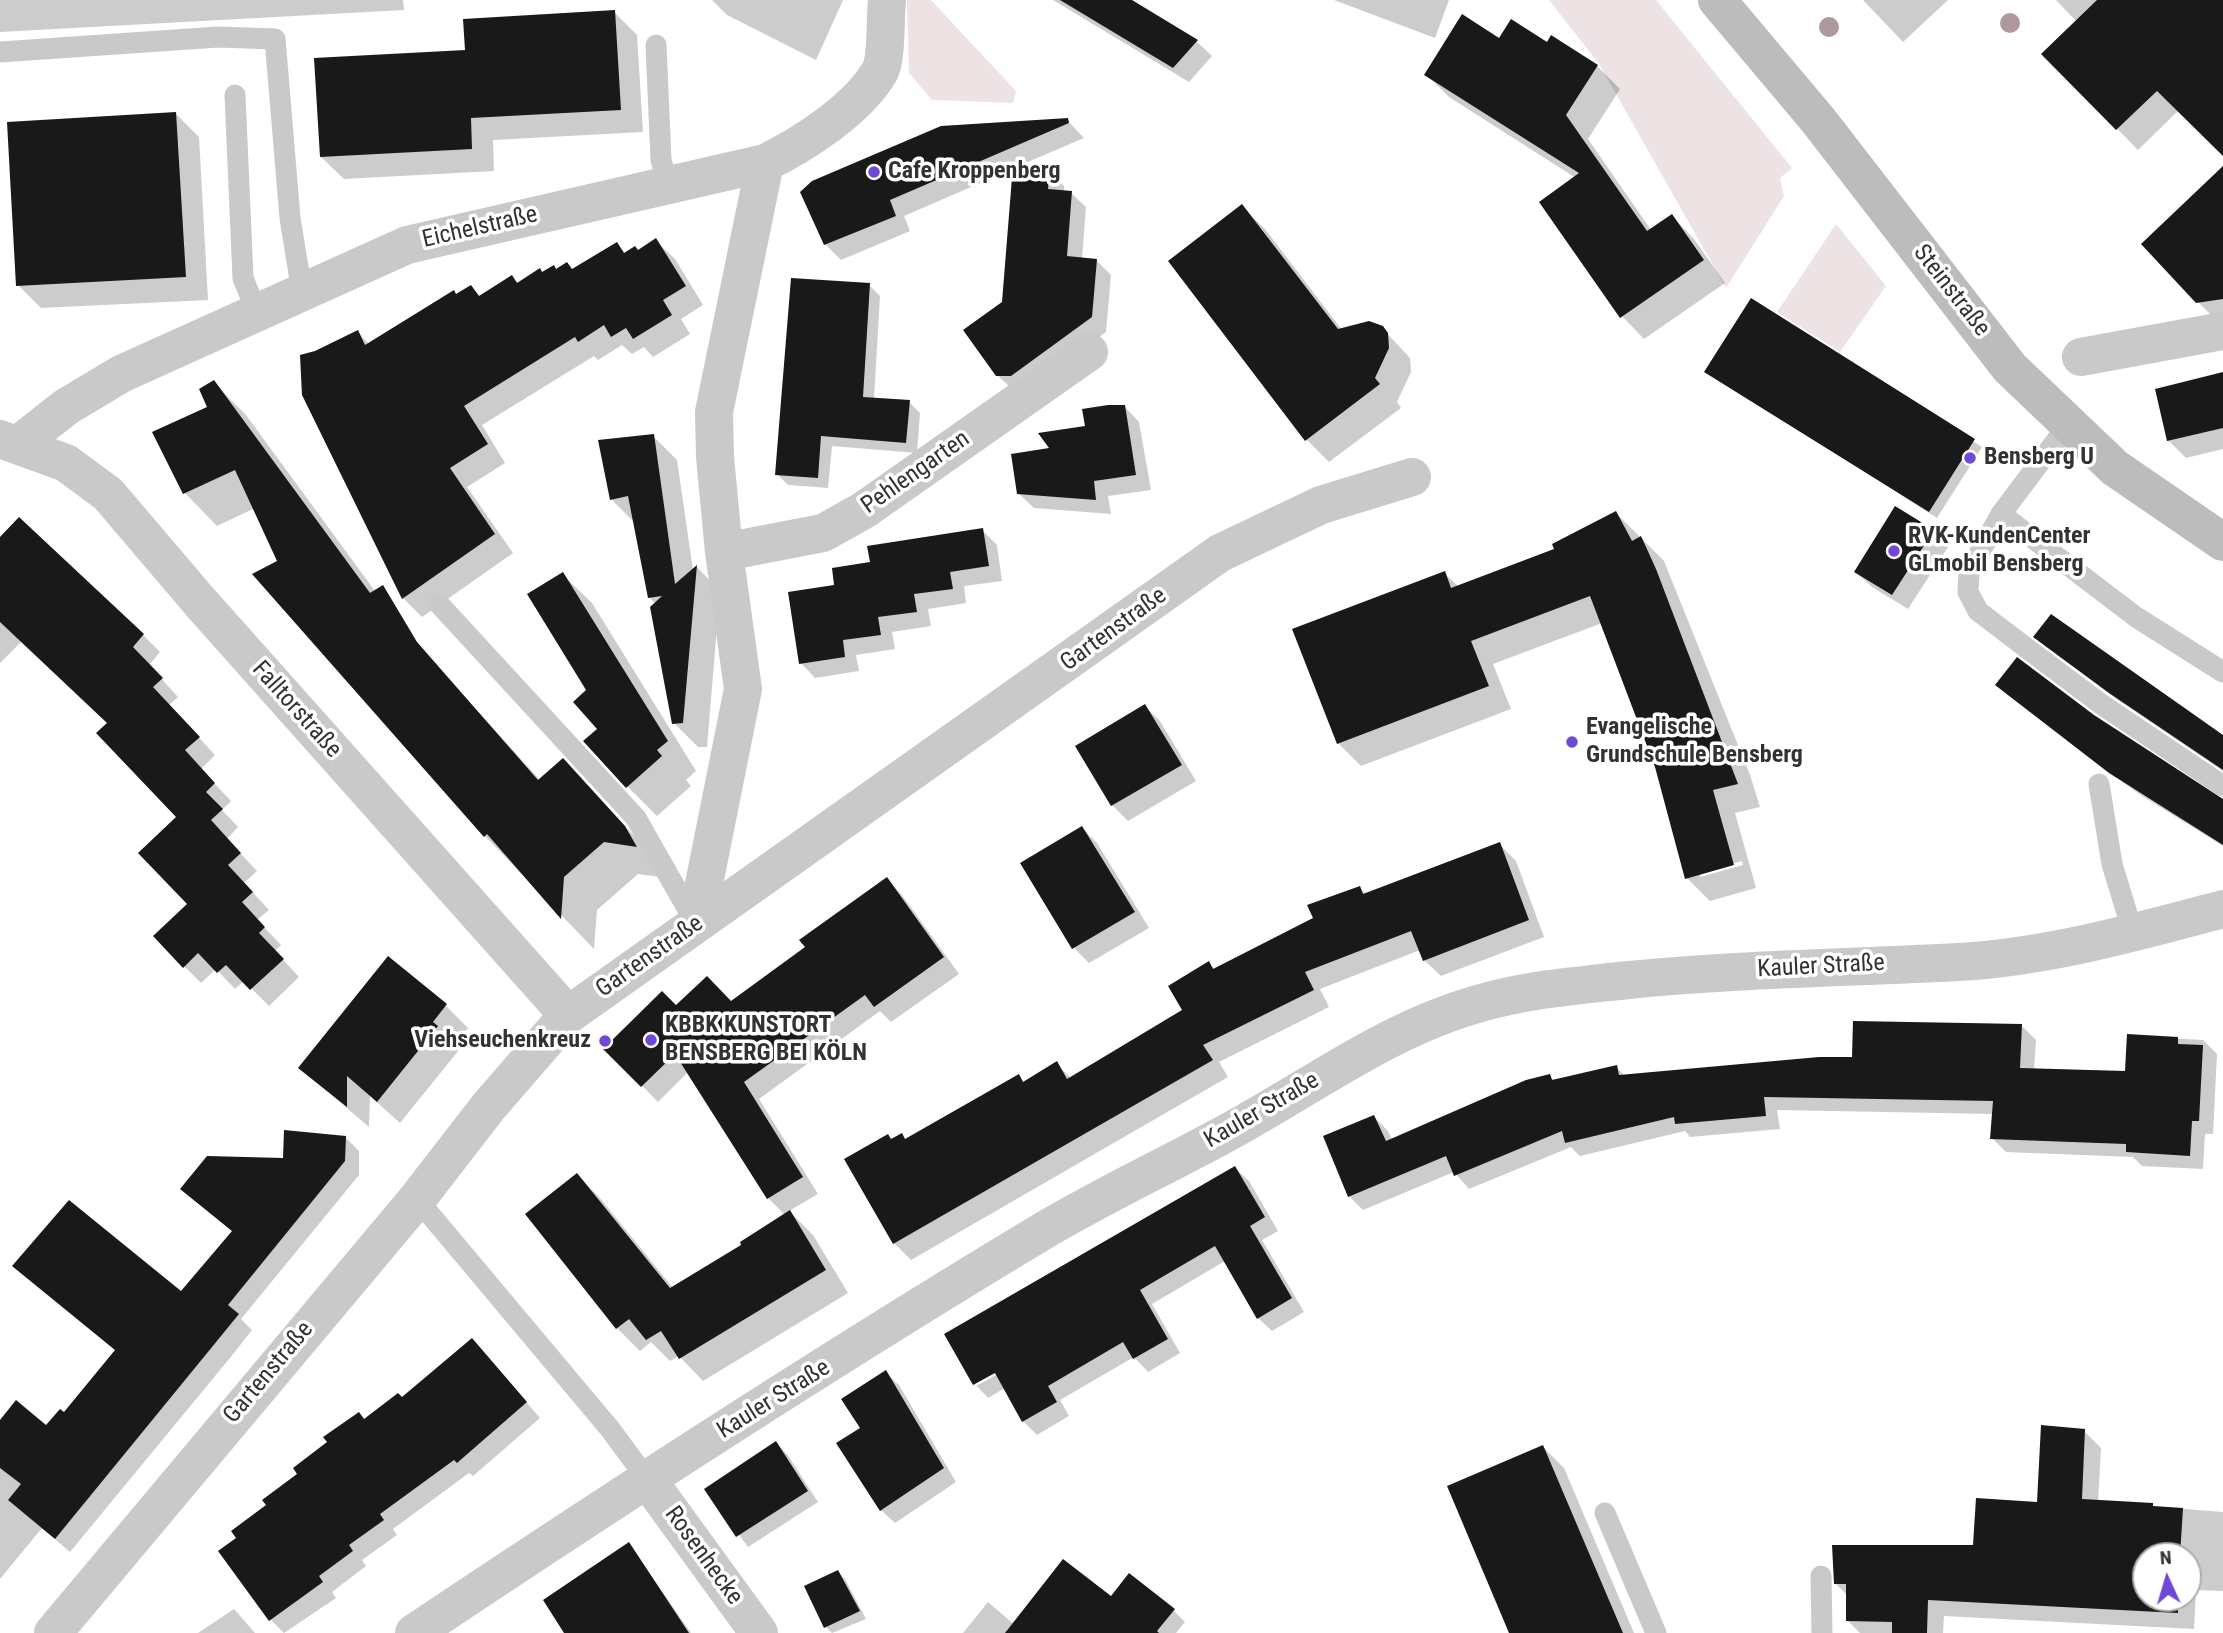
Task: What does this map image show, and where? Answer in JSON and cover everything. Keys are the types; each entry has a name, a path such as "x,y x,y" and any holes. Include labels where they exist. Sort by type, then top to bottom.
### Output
{"main road":[{"name":"Steinstraße","path":"1730,4 2010,368 2115,468 2223,542"}],"street":[{"name":"Eichelstraße","path":"10,442 121,374 407,245 765,163 791,150 848,109 881,69 887,0"},
{"path":"696,924 743,689 724,552 715,457 714,412 765,163"},
{"path":"2081,357 2223,331"},
{"name":"Pehlengarten","path":"724,552 823,533 864,510 1089,352"},
{"name":"Falltorstraße","path":"10,442 66,463 108,494 200,603 568,1015"},
{"name":"Gartenstraße","path":"53,1633 417,1199 489,1106 568,1015 1220,553 1321,505 1412,477"},
{"name":"Kauler Straße","path":"430,1629 648,1479 1042,1232 1253,1119 1348,1060 1415,1026 1481,1002 1552,988 1815,966 1963,962 2023,954 2133,933 2223,909"},
{"name":"Rosenhecke","path":"648,1479 759,1633"}],"lane":[{"path":"0,52 218,37 275,39 290,218 302,292"},
{"path":"656,46 661,160 668,185"},
{"path":"235,96 243,278 257,313"},
{"path":"2068,425 2001,514 1969,572 1968,592 1978,611 2101,704 2223,786"},
{"path":"2001,514 2136,617 2223,672"},
{"path":"439,604 636,818 696,924"},
{"path":"2099,784 2112,864 2133,933"},
{"path":"417,1199 610,1429 648,1479"},
{"path":"1605,1513 1656,1633"},
{"path":"1821,1576 1822,1633"}],"shaded area":[{"path":"907,0 931,0 1016,91 1013,103 932,100 909,73"},
{"path":"1549,0 1656,0 1792,168 1780,178 1784,196 1726,288 1599,64"},
{"path":"1836,224 1886,286 1840,352 1777,312"}],"building":[{"path":"1060,0 1132,0 1198,40 1173,68"},
{"path":"2097,0 2223,0 2223,156 2157,91 2116,130 2041,54"},
{"path":"615,10 621,110 471,118 472,149 320,157 314,58 465,50 463,19"},
{"path":"1462,14 1499,38 1511,19 1547,42 1551,35 1598,65 1566,115 1647,231 1672,214 1704,260 1620,318 1539,202 1579,173 1424,75"},
{"path":"176,112 186,277 16,286 7,122"},
{"path":"1068,118 1069,123 890,200 896,216 824,245 800,192 812,181 941,126"},
{"path":"1013,165 1050,170 1048,189 1072,191 1067,256 1097,259 1092,317 1011,376 996,376 963,330 1002,302"},
{"path":"2223,166 2223,299 2196,303 2141,244"},
{"path":"1242,204 1338,329 1369,321 1383,326 1388,333 1389,348 1375,378 1380,384 1305,441 1168,261"},
{"path":"656,238 686,286 663,300 672,315 633,339 626,328 611,337 604,325 578,342 575,337 464,406 488,444 450,468 495,534 402,599 302,395 300,355 315,351 358,330 365,345 454,290 456,294 471,285 479,296 512,275 517,283 540,268 542,272 554,265 556,269 567,262 572,269 617,242 624,253 635,246 638,250"},
{"path":"791,278 870,283 863,397 910,400 906,443 821,436 818,478 775,475"},
{"path":"1751,298 1975,439 1929,512 1704,372"},
{"path":"2223,372 2223,428 2167,441 2155,389"},
{"path":"214,380 370,593 383,585 417,642 538,780 563,758 625,826 637,847 604,842 564,877 561,919 487,834 484,837 252,574 277,561 235,470 183,494 152,432 207,407 199,389"},
{"path":"1125,405 1136,475 1094,481 1096,500 1017,494 1011,454 1049,448 1038,433 1085,426 1082,409"},
{"path":"654,434 675,584 697,565 683,723 672,724 650,607 662,596 648,598 628,496 610,500 598,440"},
{"name":"RVK-KundenCenter GLmobil Bensberg","path":"1895,506 1934,530 1892,595 1854,572"},
{"path":"1616,511 1632,541 1641,536 1656,569 1738,784 1713,790 1734,865 1685,879 1655,767 1590,596 1471,641 1489,686 1337,744 1292,629 1445,571 1451,588 1554,549 1552,544"},
{"path":"19,517 144,634 133,647 163,678 153,687 200,737 185,750 215,783 206,792 223,809 211,820 241,853 228,865 253,892 242,902 265,927 259,933 284,959 250,990 226,965 217,973 198,953 183,968 153,936 187,904 138,853 176,817 96,733 107,723 0,622 0,537"},
{"path":"983,528 989,566 950,572 953,589 914,594 917,612 878,617 881,635 843,640 845,657 799,664 788,592 834,585 832,568 870,562 867,546"},
{"path":"563,572 668,741 657,750 662,756 626,788 583,741 597,729 573,702 586,690 527,594"},
{"path":"2051,614 2223,735 2223,770 2109,693 2033,637"},
{"path":"2017,657 2094,715 2223,799 2223,845 2109,773 1995,685"},
{"path":"1145,704 1182,765 1111,806 1075,746"},
{"path":"1082,826 1135,912 1072,949 1020,863"},
{"path":"1500,842 1529,920 1423,961 1411,931 1305,972 1314,990 1203,1045 1213,1060 893,1244 844,1159 888,1134 891,1139 902,1133 905,1139 1019,1074 1023,1082 1057,1061 1067,1079 1182,1010 1168,986 1209,961 1213,969 1313,918 1307,905 1360,886 1363,894"},
{"path":"887,877 944,957 874,1007 865,995 744,1082 803,1177 767,1199 675,1054 641,1087 603,1049 662,991 676,1005 707,976 731,1001 805,947 799,940"},
{"path":"388,956 447,1004 433,1022 438,1026 377,1102 347,1076 347,1107 298,1068"},
{"path":"1853,1021 2022,1024 2020,1068 2125,1071 2127,1034 2178,1037 2178,1044 2203,1045 2199,1121 2192,1121 2190,1156 2126,1152 2126,1144 1990,1139 1993,1101 1764,1097 1766,1116 1675,1124 1674,1117 1565,1143 1562,1131 1454,1176 1446,1156 1348,1197 1323,1136 1374,1115 1386,1141 1526,1080 1550,1074 1552,1080 1617,1065 1619,1075 1819,1057 1852,1057"},
{"path":"284,1130 346,1136 345,1161 228,1305 239,1314 55,1539 8,1500 21,1484 0,1468 0,1420 16,1400 46,1425 60,1409 64,1412 115,1350 12,1266 69,1200 181,1291 232,1231 180,1189 207,1156 283,1158"},
{"path":"1235,1166 1265,1217 1250,1226 1292,1298 1257,1319 1215,1246 1140,1290 1168,1339 1133,1359 1123,1342 1048,1386 1057,1402 1022,1422 995,1373 973,1385 944,1334"},
{"path":"577,1173 670,1288 741,1245 740,1242 790,1210 826,1270 679,1359 661,1331 646,1340 629,1319 616,1329 525,1214"},
{"path":"472,1338 527,1402 457,1463 454,1460 380,1514 384,1520 349,1545 353,1551 319,1576 323,1582 269,1621 218,1551 236,1538 231,1531 266,1505 262,1500 297,1474 293,1468 327,1442 323,1437 359,1412 364,1419 398,1393 402,1397"},
{"path":"886,1370 944,1468 880,1511 836,1443 860,1428 841,1399"},
{"path":"2041,1425 2085,1429 2082,1499 2153,1503 2153,1506 2183,1508 2181,1542 2132,1542 2132,1611 1928,1600 1927,1633 1892,1633 1892,1622 1846,1621 1846,1584 1834,1584 1832,1545 1973,1545 1976,1498 2037,1502"},
{"path":"776,1441 808,1491 736,1537 704,1489"},
{"path":"1543,1445 1623,1633 1509,1633 1447,1486"},
{"path":"629,1542 689,1633 564,1633 543,1600"},
{"path":"1063,1559 1111,1596 1129,1573 1175,1609 1157,1631 1159,1633 1005,1633"},
{"path":"838,1570 860,1611 824,1628 804,1586"}],"place":[{"name":"Cafe Kroppenberg","path":"874,172"},
{"name":"Bensberg U","path":"1970,458"},
{"name":"RVK-KundenCenter GLmobil Bensberg","path":"1894,551"},
{"name":"Evangelische Grundschule Bensberg","path":"1572,742"},
{"name":"KBBK KUNSTORT BENSBERG BEI KÖLN","path":"651,1040"},
{"name":"Viehseuchenkreuz","path":"605,1041"}]}
